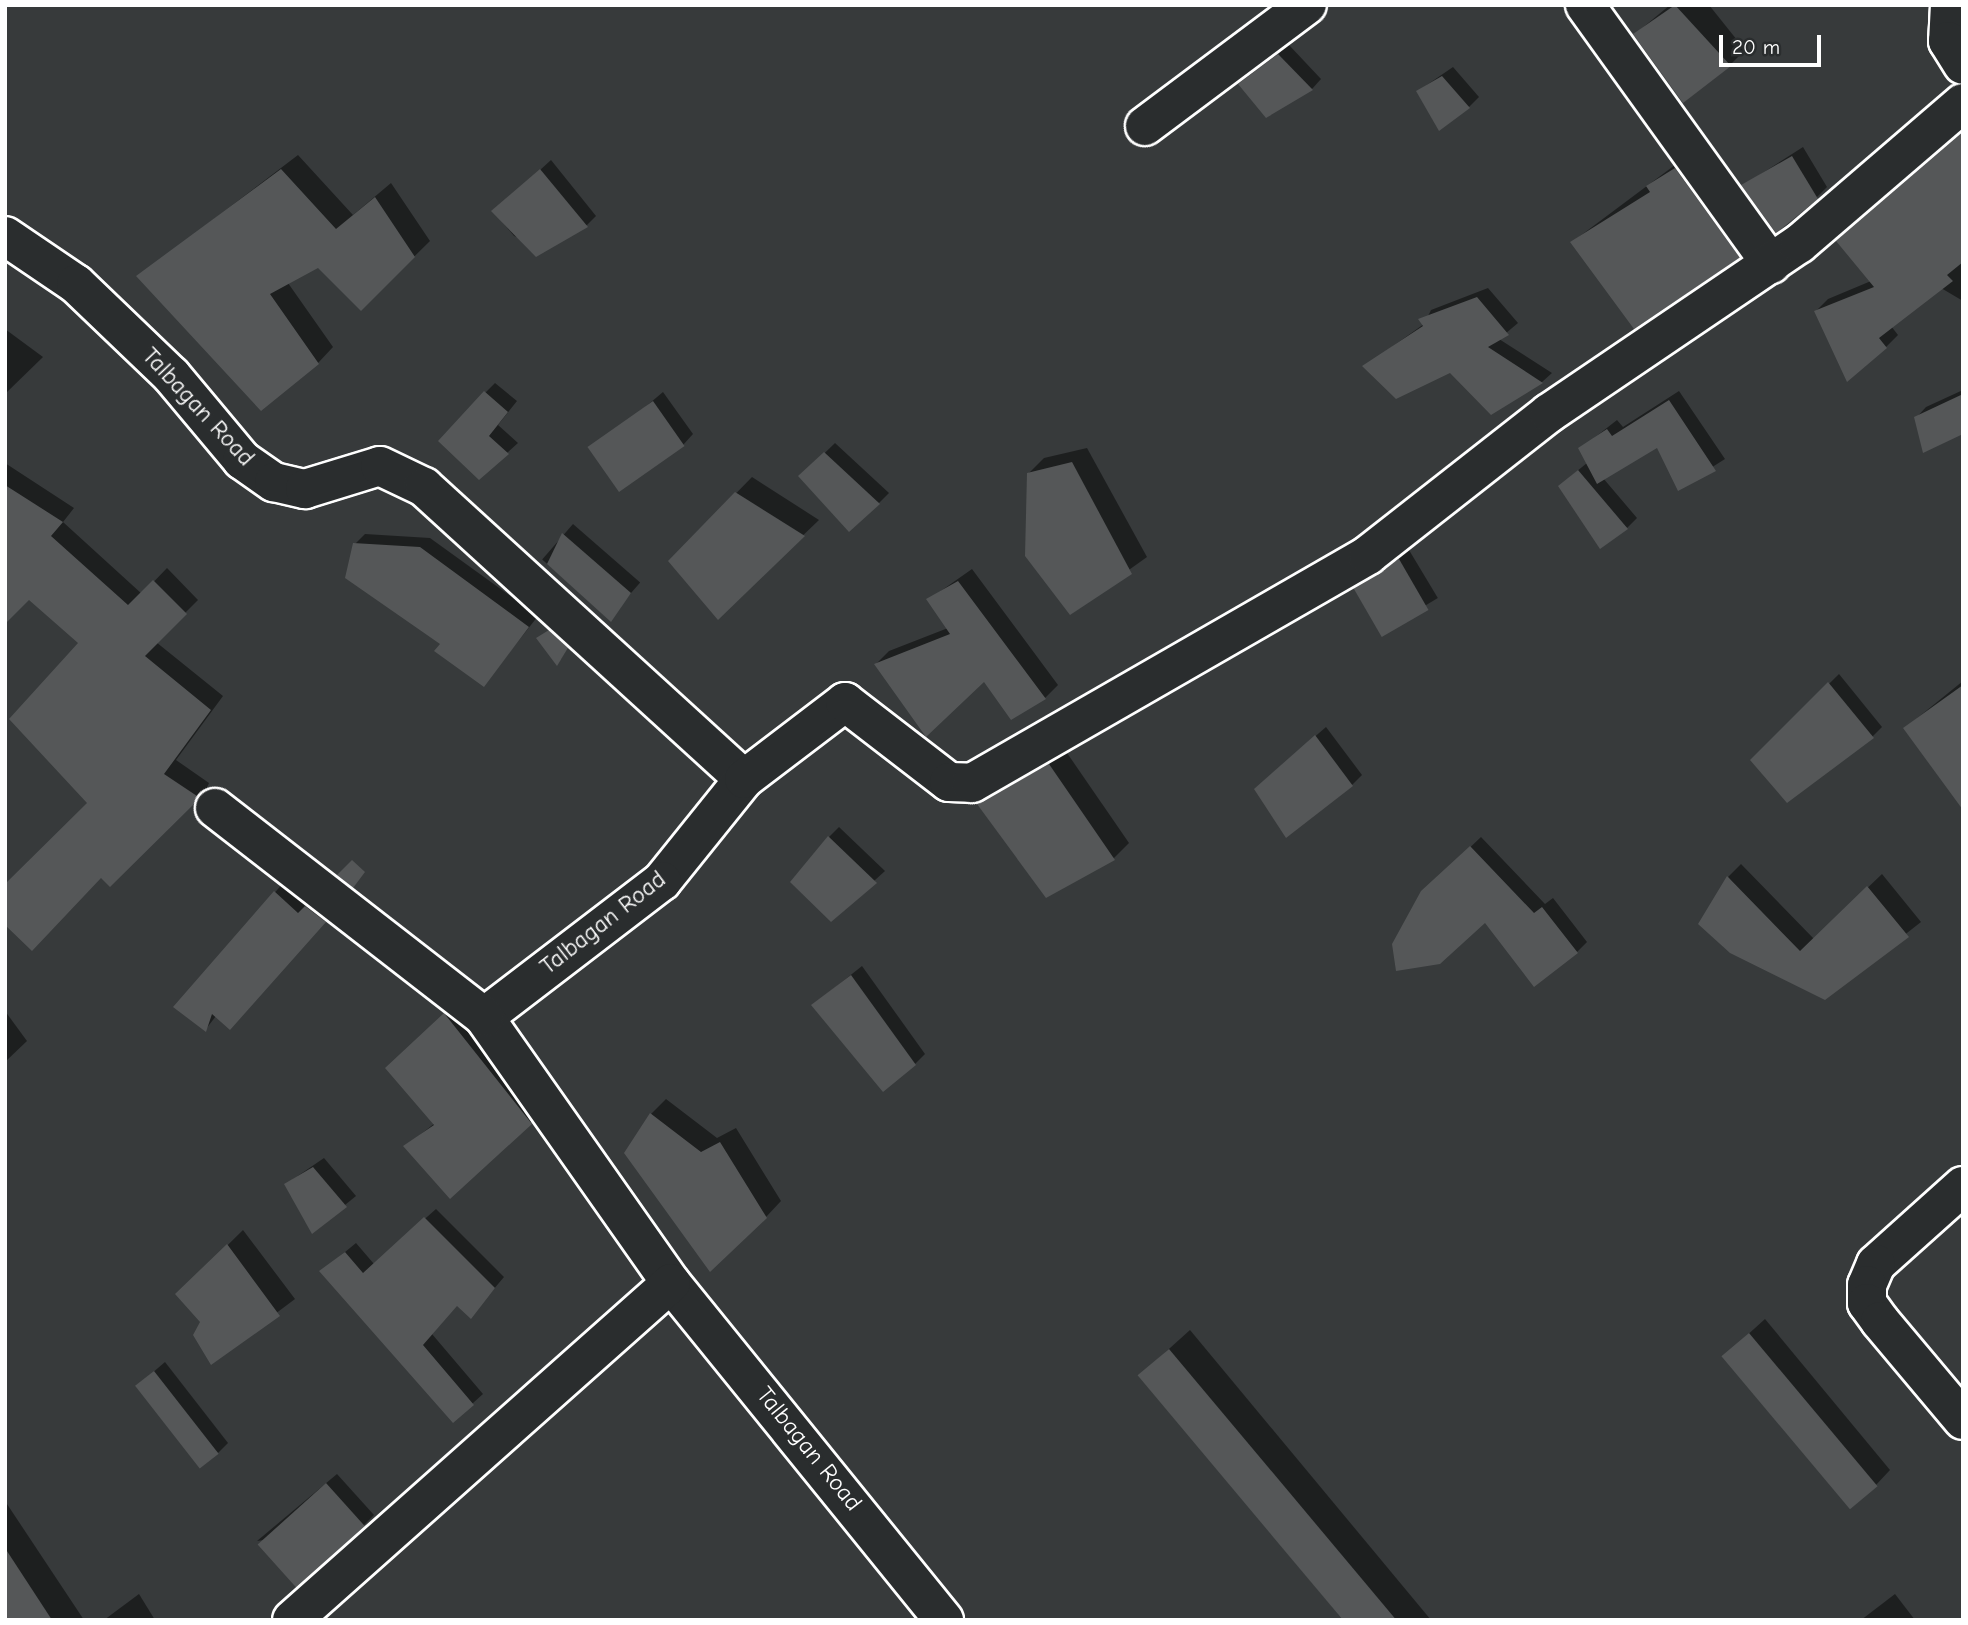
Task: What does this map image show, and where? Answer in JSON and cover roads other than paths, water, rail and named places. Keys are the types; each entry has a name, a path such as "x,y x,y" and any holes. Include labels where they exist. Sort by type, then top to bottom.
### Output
{"street":[{"path":"1144,126 1307,5"},
{"path":"1586,5 1771,264"},
{"path":"1950,5 1948,41 1963,65"},
{"path":"744,779 845,702 949,782 972,783 1368,555 1549,413 1771,264 1963,103"},
{"name":"Talbagan Road","path":"5,236 76,284 171,375 242,460 274,482 306,489 380,466 424,487 744,779 662,881 484,1017 671,1283 944,1620"},
{"path":"215,808 484,1017"},
{"path":"1963,1186 1876,1264 1867,1294 1880,1321 1963,1420"},
{"path":"292,1620 671,1283"}]}
